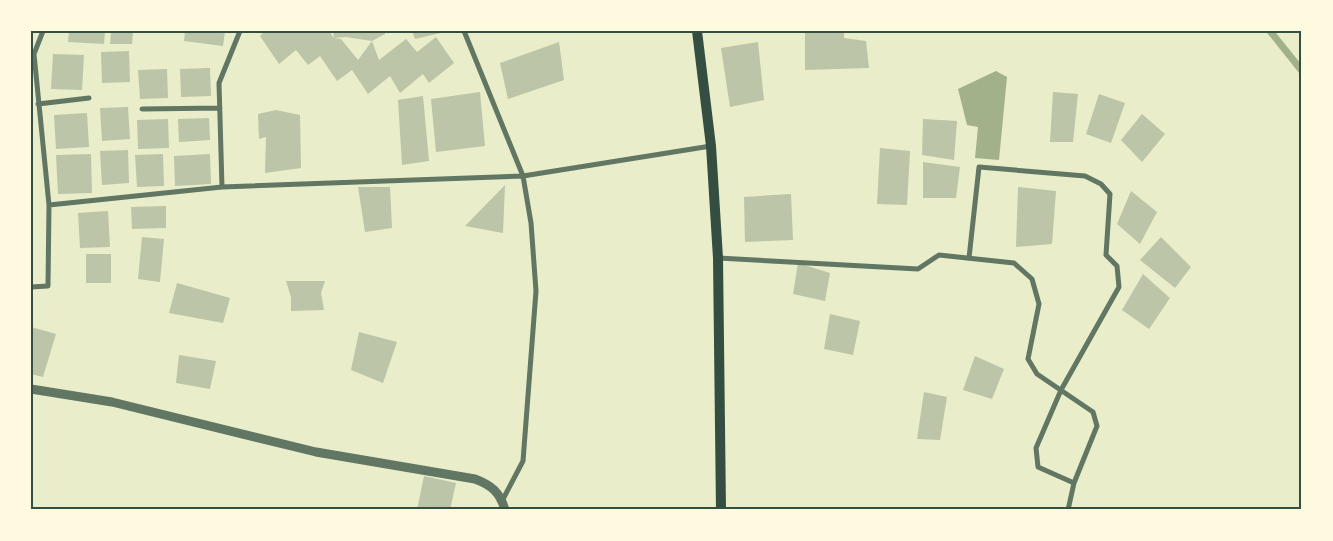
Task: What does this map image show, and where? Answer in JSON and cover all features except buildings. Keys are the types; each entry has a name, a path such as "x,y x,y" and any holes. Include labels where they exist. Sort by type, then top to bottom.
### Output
{"main road":[{"path":"697,31 711,146 718,258 721,510"}],"street":[{"path":"31,287 48,286 49,205 33,64 34,54 43,31"},
{"path":"222,187 219,83 240,31"},
{"path":"464,31 523,176 531,223 536,291 523,461 504,505"},
{"path":"38,104 89,98"},
{"path":"142,109 220,108"},
{"path":"49,205 222,187 523,176 711,146"},
{"path":"969,258 979,167 1085,176 1101,184 1110,194 1106,255 1117,266 1119,287 1061,390 1036,448 1038,467 1074,483"},
{"path":"718,258 918,269 939,255 1014,263 1032,279 1039,304 1028,359 1038,374 1093,412 1097,426 1074,483 1068,510"},
{"path":"31,389 121,404 316,452 475,479 491,485 504,505"},
{"path":"883,510 924,510"}],"shaded area":[{"path":"996,71 1007,77 999,160 975,158 978,127 967,125 958,89"}],"waterway":[{"path":"1270,31 1302,71"}]}
